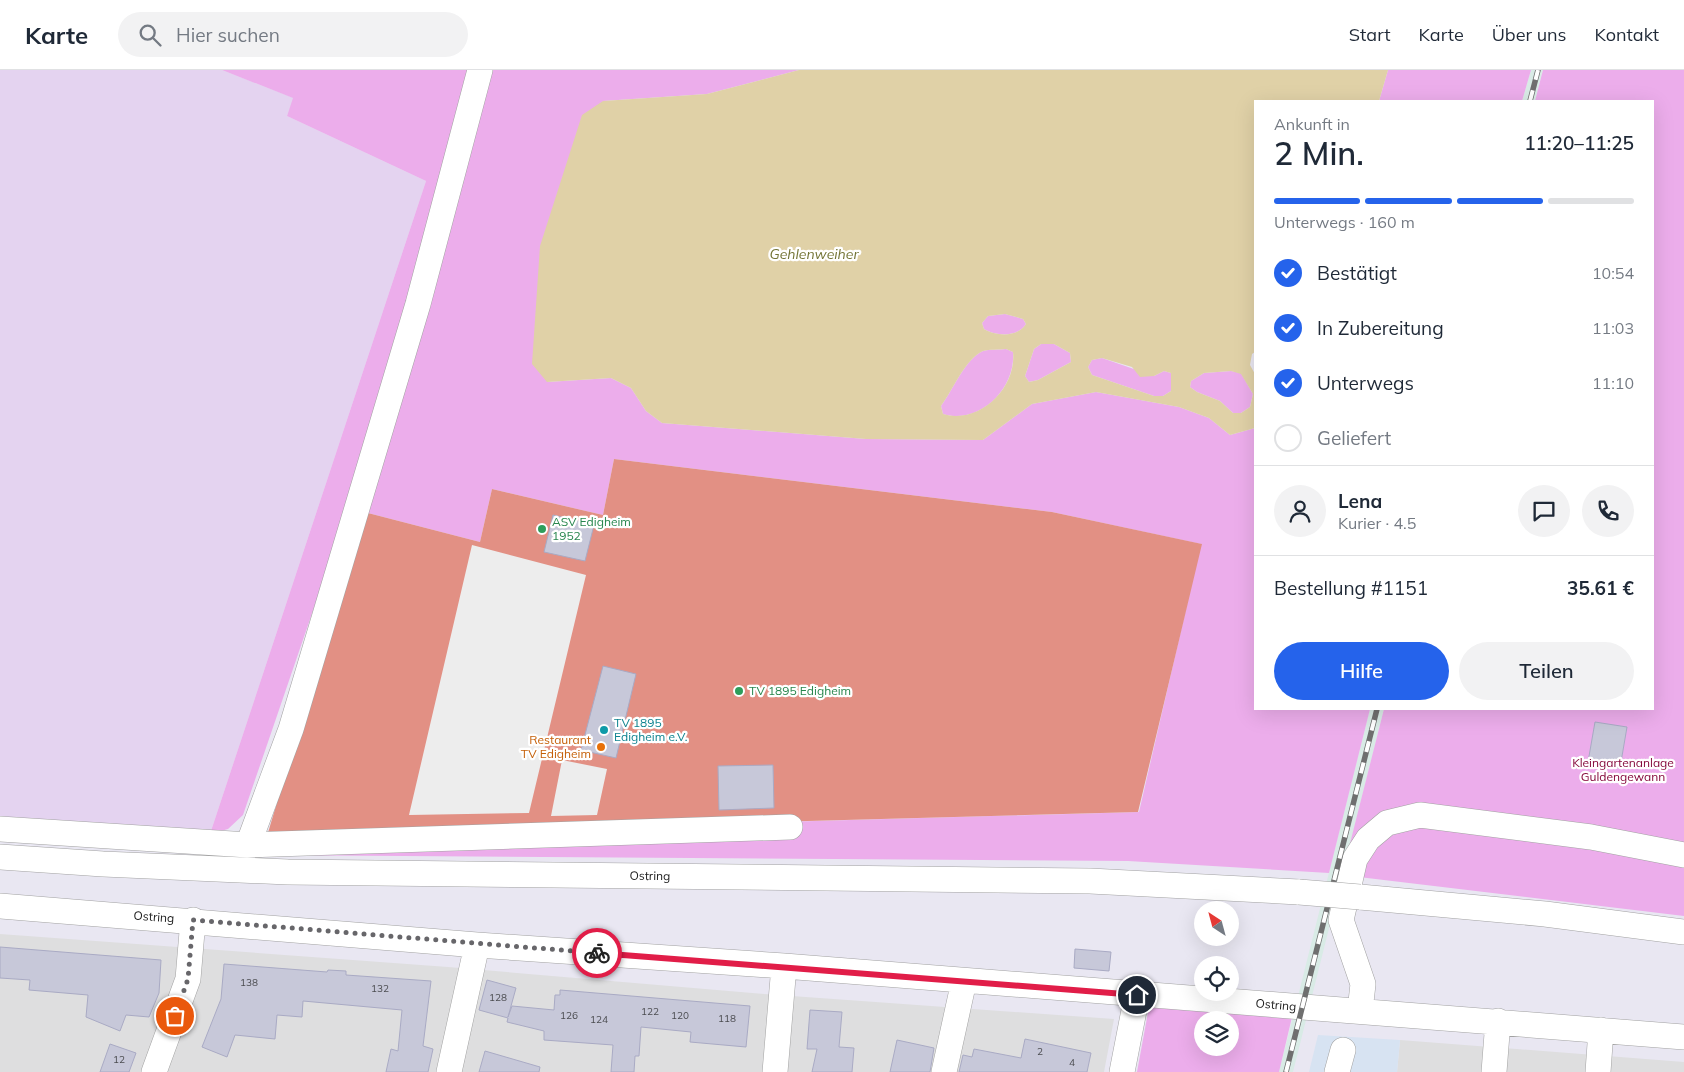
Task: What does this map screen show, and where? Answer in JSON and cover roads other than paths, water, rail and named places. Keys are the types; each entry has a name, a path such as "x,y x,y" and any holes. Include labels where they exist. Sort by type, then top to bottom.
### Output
{"street":[{"path":"248,845 291,729 306,682 418,304 480,70"},
{"path":"1360,1012 1363,984 1342,920 1355,859 1368,839 1388,823 1420,815 1591,837 1684,855"},
{"path":"0,829 248,845 790,826"},
{"name":"Ostring","path":"0,857 103,864 288,872 1090,881 1360,897 1545,914 1684,932"},
{"name":"Ostring","path":"0,906 193,920 477,945 784,966 1684,1037"},
{"path":"154,1072 188,979 193,920"},
{"path":"449,1072 477,945"},
{"path":"775,1072 784,966"},
{"path":"944,1072 970,982"},
{"path":"956,1072 970,982"},
{"path":"1122,1072 1137,995"},
{"path":"1494,1072 1498,1021"},
{"path":"1598,1072 1601,1030"}],"water":[{"name":"Gehlenweiher","path":"799,70 1388,70 1379,100 1254,100 1254,353 1250,365 1254,372 1254,428 1230,435 1209,418 1179,407 1096,392 1032,404 983,440 866,439 662,423 646,411 631,388 611,378 547,382 532,364 540,246 582,115 603,101 707,94","holes":["1005,314 1023,319 1026,324 1022,329 1012,334 994,333 984,329 982,323 988,316","1041,344 1054,344 1070,353 1071,362 1038,380 1029,382 1025,376 1034,349","1006,349 1013,352 1013,365 1009,378 993,401 982,409 970,414 957,416 943,414 941,406 971,361 983,351","1102,358 1132,367 1140,377 1154,376 1164,371 1171,373 1171,391 1163,396 1154,396 1092,375 1088,367 1092,360","1231,371 1241,374 1253,394 1250,407 1241,413 1233,413 1220,401 1197,392 1190,387 1191,381 1204,373"]}],"railway":[{"path":"1530,100 1538,70"},
{"path":"1286,1072 1377,710"}],"place":[{"name":"ASV Edigheim 1952","path":"542,529"},
{"name":"TV 1895 Edigheim","path":"739,691"},
{"name":"TV 1895 Edigheim e.V.","path":"604,730"},
{"name":"Restaurant TV Edigheim","path":"601,747"}],"park label":[{"name":"Kleingartenanlage Guldengewann","path":"1623,770"}]}
